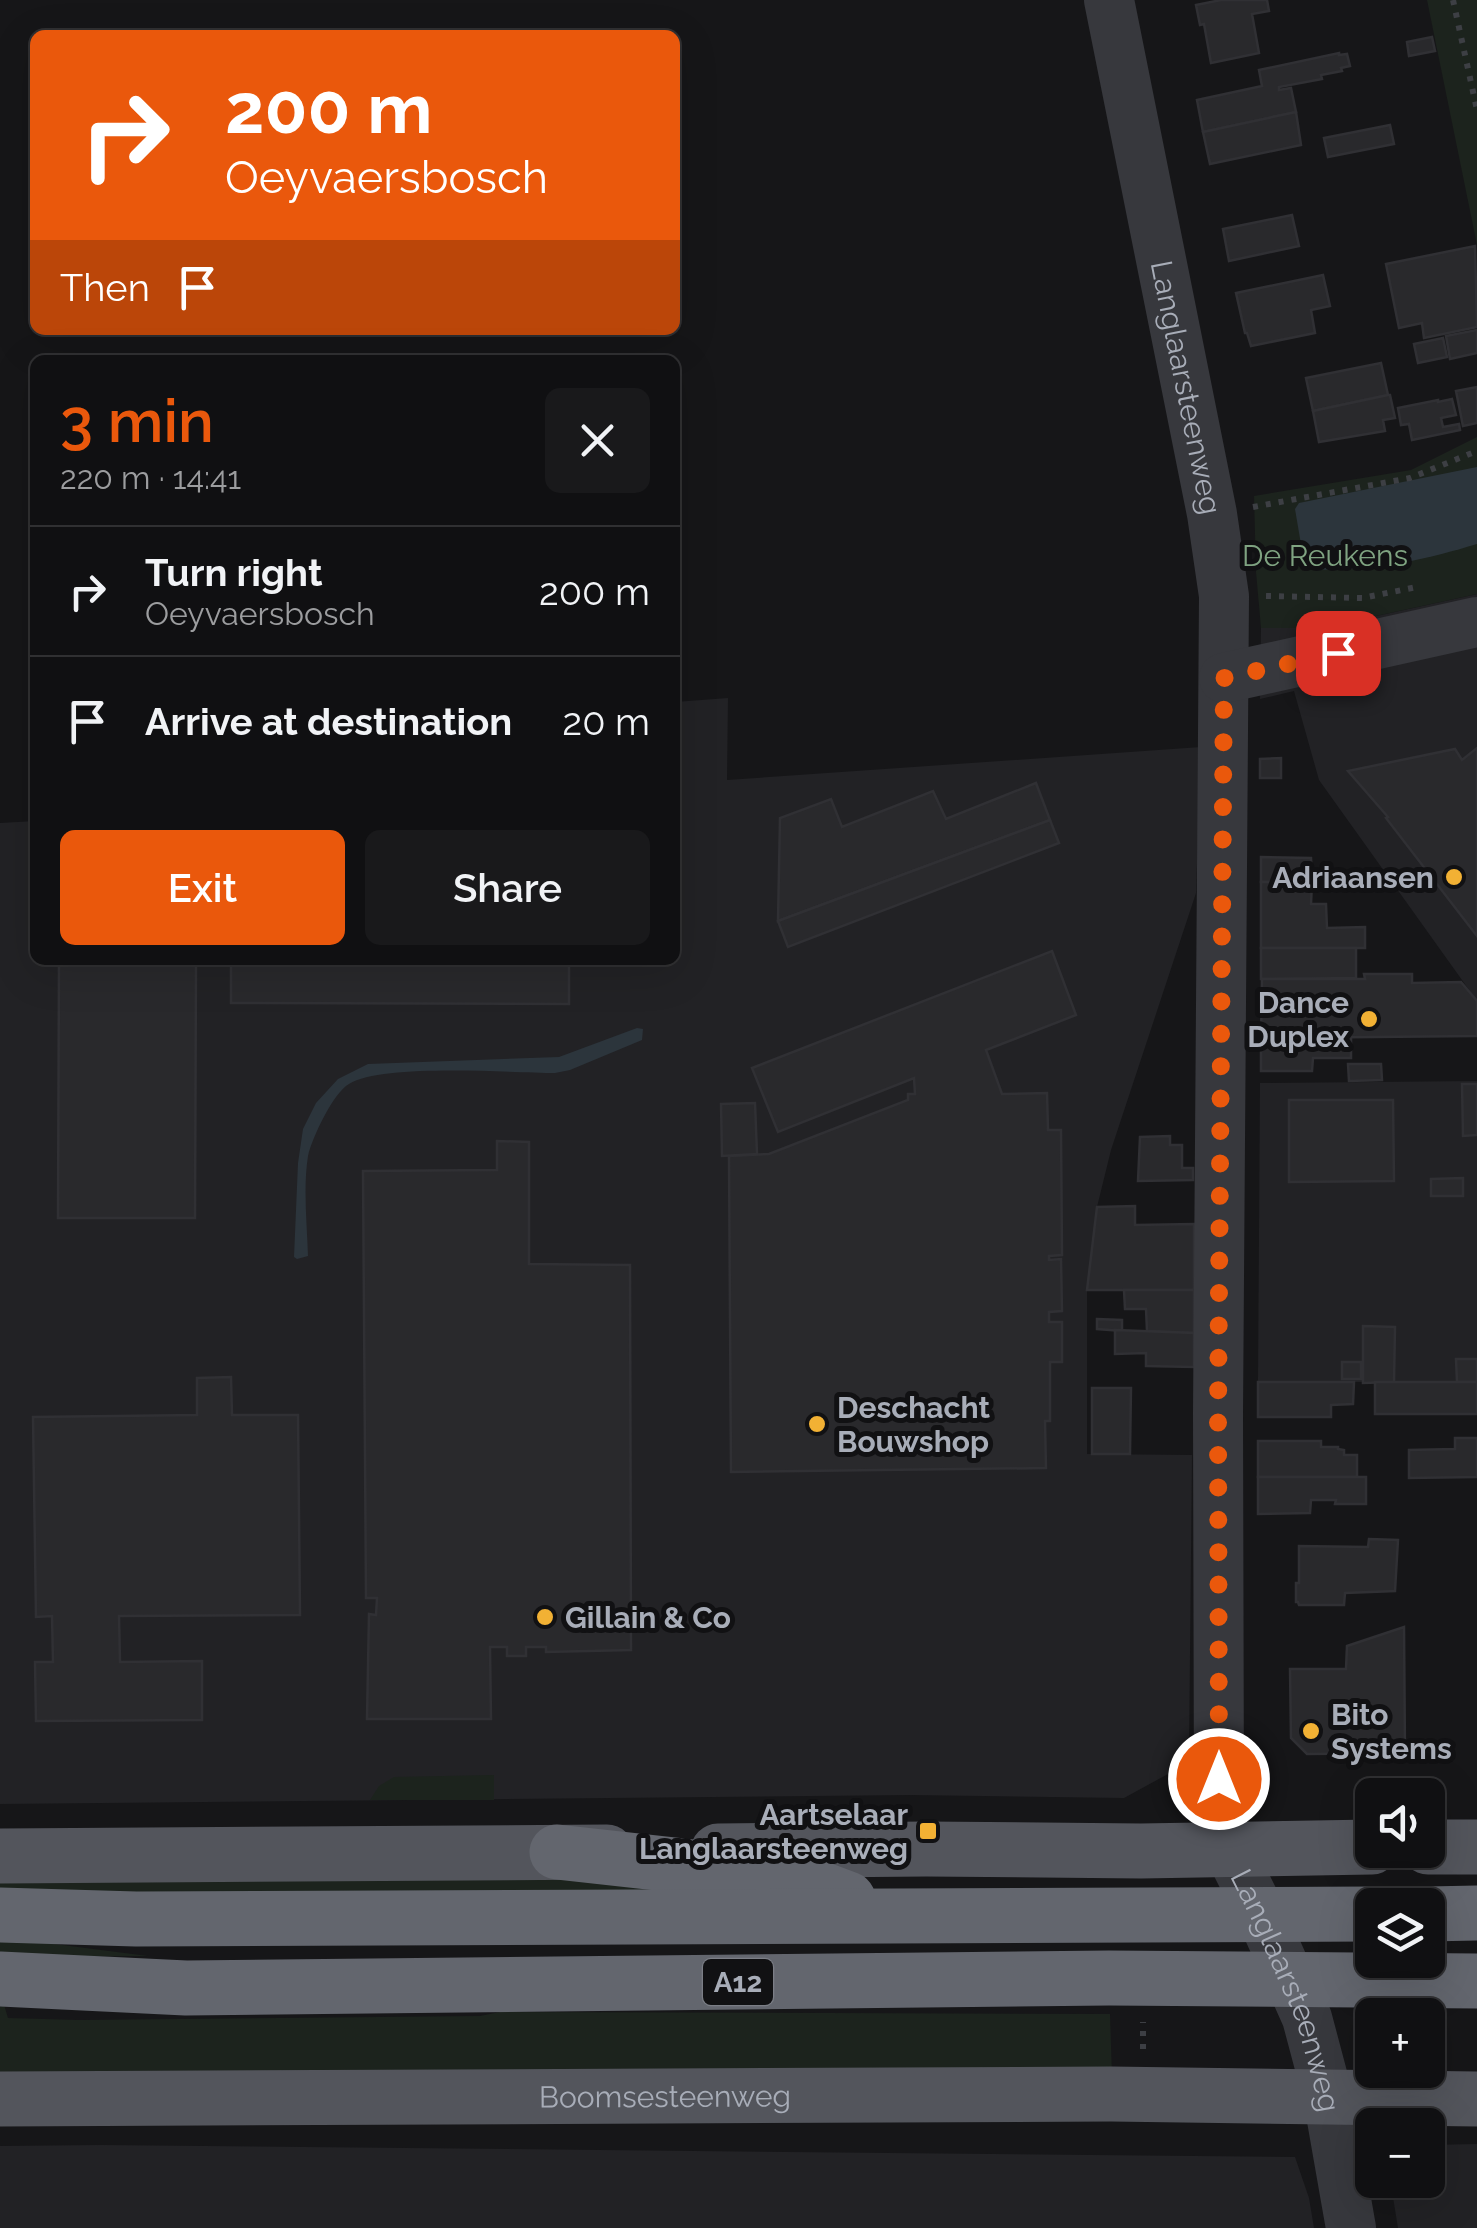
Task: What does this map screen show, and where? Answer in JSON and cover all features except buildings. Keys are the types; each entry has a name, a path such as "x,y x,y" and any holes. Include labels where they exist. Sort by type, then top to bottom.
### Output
{"highway":[{"path":"557,1852 792,1878 888,1915"},
{"name":"A12","path":"0,1915 136,1919 1355,1914"},
{"path":"1445,1914 1477,1914"},
{"name":"A12","path":"0,1979 186,1988 1109,1978 1477,1981"}],"main road":[{"path":"0,1856 1355,1847"},
{"path":"1445,1847 1477,1847"},
{"name":"Boomsesteenweg","path":"0,2099 991,2094 1332,2117 1477,2099"}],"street":[{"name":"Langlaarsteenweg","path":"1109,0 1212,514 1224,596 1219,1812 1228,1848 1308,2018 1332,2117 1351,2228"},
{"path":"1224,678 1477,622"}],"path":[{"path":"1453,0 1477,110"},
{"path":"1212,514 1410,478 1477,451"},
{"path":"1224,596 1362,598 1420,587"}],"shaded area":[{"path":"1477,467 1477,544 1374,567 1307,568 1295,509 1299,503"},
{"path":"1477,594 1477,1001 1319,780 1294,691 1260,699 1261,628 1321,628"},
{"path":"728,698 727,780 1201,747 1196,893 1111,1150 1097,1207 1087,1290 1087,1454 1192,1455 1189,1753 1179,1768 1124,1798 911,1795 0,1804 0,823 30,821 30,965 680,965 680,702"},
{"path":"643,1029 642,1040 555,1073 418,1071 366,1077 349,1084 330,1106 310,1148 306,1180 308,1256 294,1257 303,1129 316,1103 338,1079 368,1064 559,1057"},
{"path":"1477,1081 1477,1382 1258,1382 1260,1083"},
{"path":"1477,2144 1477,2228 1398,2228 1393,2198 1445,2198 1445,2145"},
{"path":"0,2146 1295,2157 1314,2228 0,2228"}],"green space":[{"path":"1427,0 1477,0 1477,245"},
{"name":"De Reukens","path":"1477,437 1477,594 1321,628 1261,628 1254,496 1411,470"},
{"path":"494,1775 494,1800 370,1800 379,1786 394,1777"},
{"path":"707,1878 706,1890 0,1894 0,1881"},
{"path":"0,1937 148,1956 0,1957"},
{"path":"0,1998 8,2018 79,2020 480,2016 500,2012 1110,2014 1112,2076 0,2081"}],"place":[{"name":"Adriaansen","path":"1454,877"},
{"name":"Dance Duplex","path":"1369,1019"},
{"name":"Deschacht Bouwshop","path":"817,1424"},
{"name":"Gillain & Co","path":"545,1617"},
{"name":"Bito Systems","path":"1311,1731"},
{"name":"Aartselaar Langlaarsteenweg","path":"928,1831"}],"route":[{"path":"1219,1779 1224,678 1338,653"}]}
